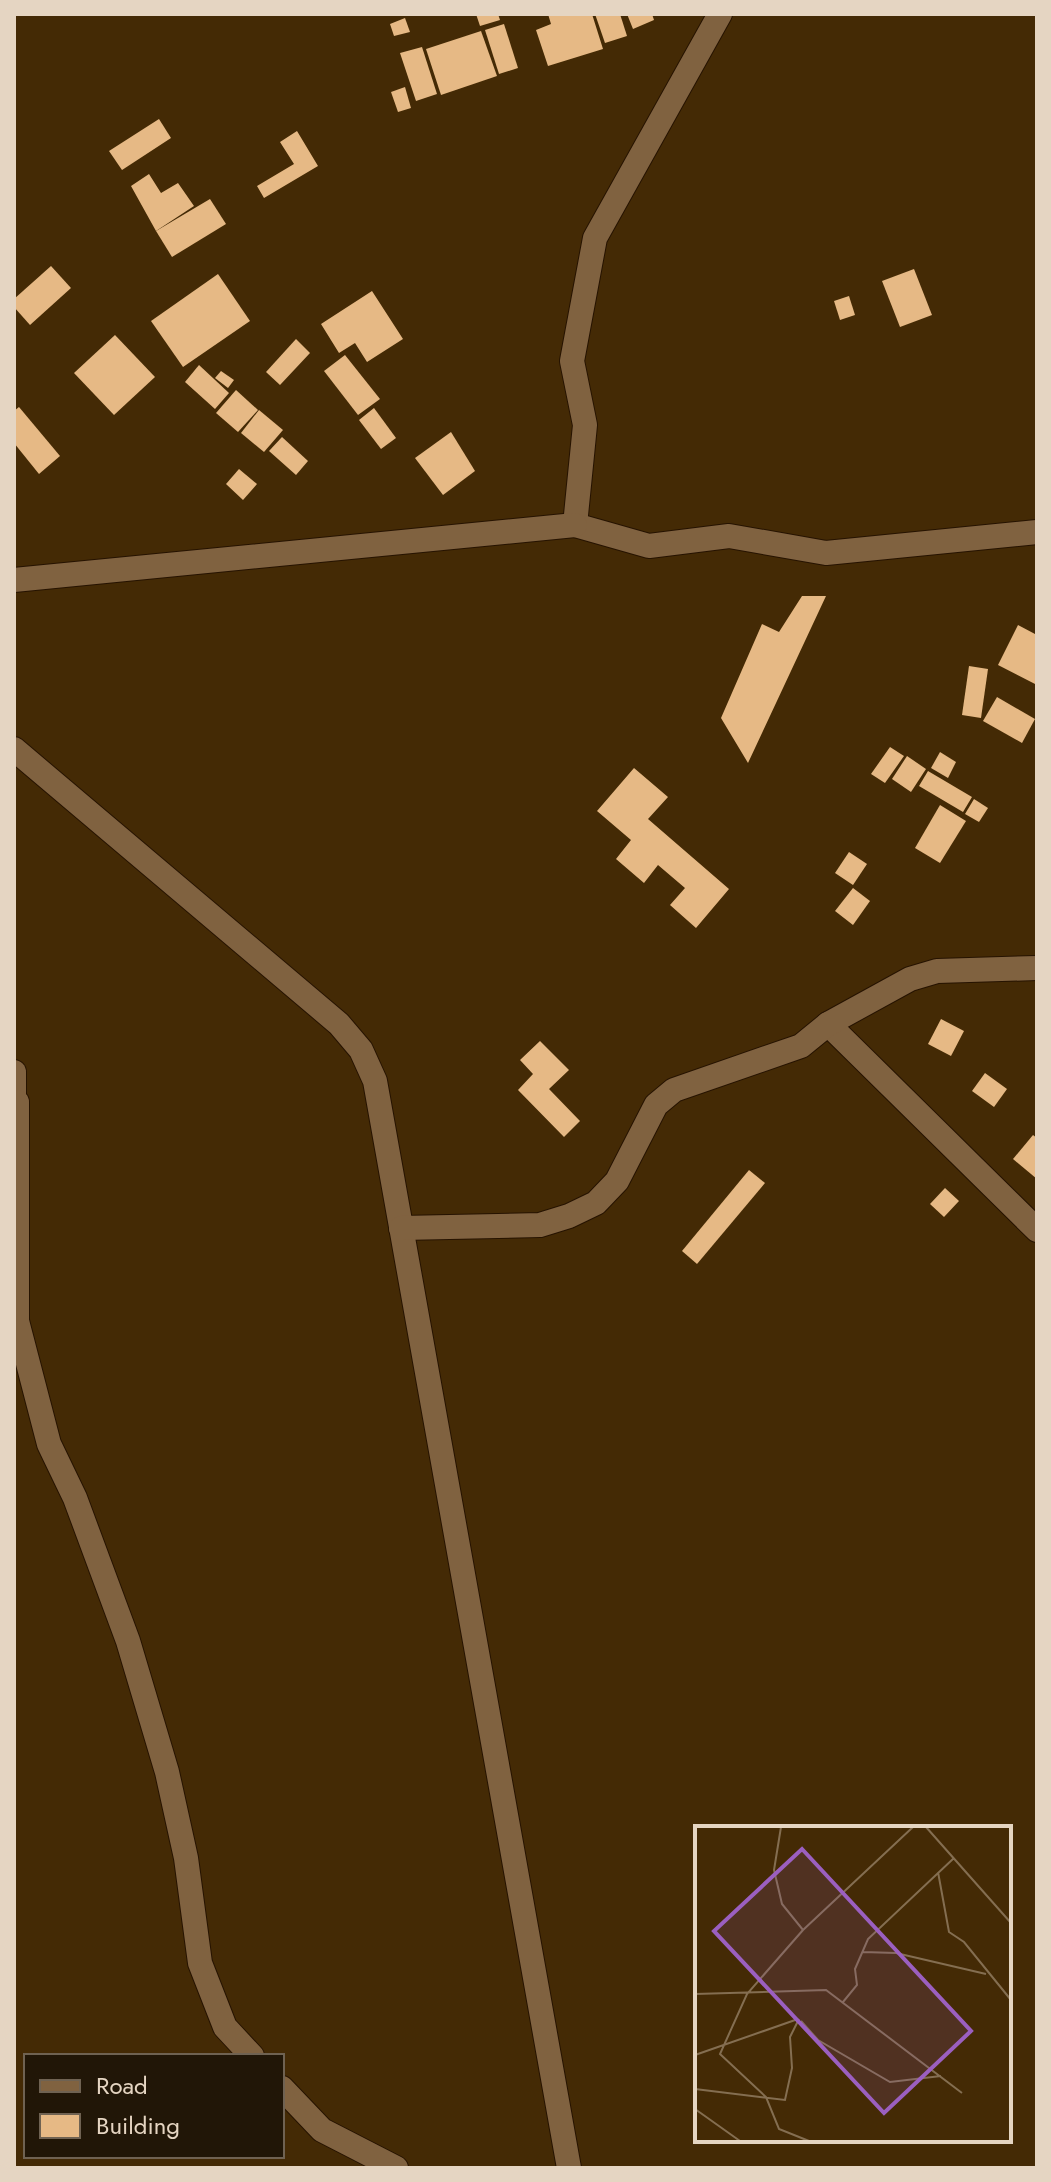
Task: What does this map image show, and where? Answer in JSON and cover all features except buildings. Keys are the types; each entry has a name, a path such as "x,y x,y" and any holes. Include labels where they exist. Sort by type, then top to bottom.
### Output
{"street":[{"path":"575,525 585,425 572,361 595,238 720,14"},
{"path":"14,580 575,525 649,546 729,536 826,553 1037,532"},
{"path":"14,749 339,1024 361,1050 375,1081 569,2168"},
{"path":"401,1228 540,1225 596,1203 617,1181 656,1105 674,1090 801,1046 828,1024 910,979 937,971 1037,968"},
{"path":"828,1024 1037,1230"},
{"path":"14,1072 17,1321 49,1444 75,1498 128,1641 167,1772 186,1858 200,1963 225,2027 250,2054"},
{"path":"284,2090 322,2130 396,2168"}]}
